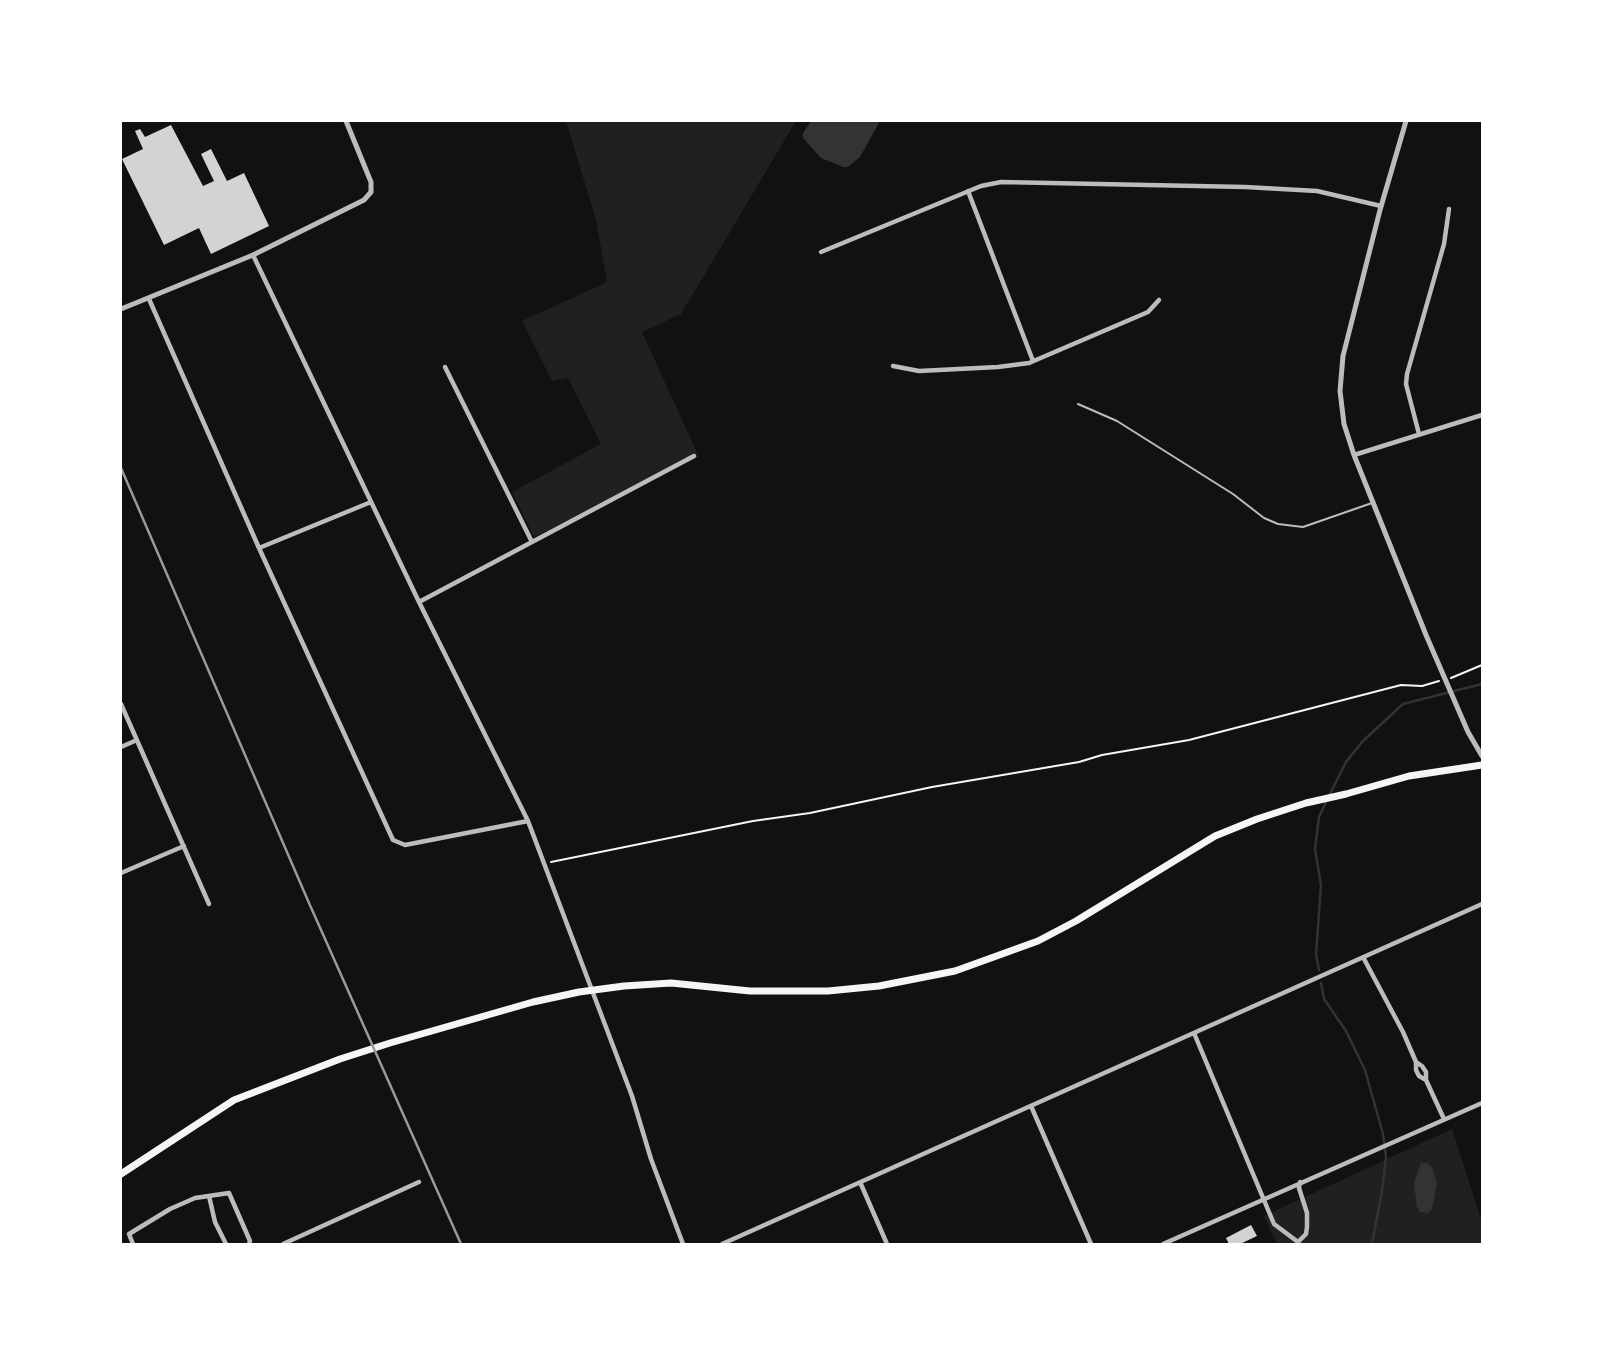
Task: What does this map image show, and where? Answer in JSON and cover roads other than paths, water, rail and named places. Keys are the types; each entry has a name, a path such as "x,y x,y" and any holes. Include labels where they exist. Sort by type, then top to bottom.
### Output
{"main road":[{"path":"121,1174 234,1100 340,1059 533,1002 579,992 671,983 750,991 828,991 879,986 955,971 1038,941 1076,921 1215,835 1306,803 1409,776 1482,765"}],"street":[{"path":"121,309 253,255 364,200 371,192 371,182 368,169 346,121"},
{"path":"1406,121 1380,208 1343,356 1340,391 1344,424 1354,455 1443,675 1468,732 1482,756"},
{"path":"821,252 968,191 1001,183 1245,187 1317,191 1380,208"},
{"path":"968,191 1033,361"},
{"path":"1419,434 1406,384 1407,374 1444,244 1449,209"},
{"path":"253,255 419,602 528,821 548,880 632,1096 651,1159 683,1244"},
{"path":"149,299 393,840 405,845 528,821"},
{"path":"893,366 919,371 998,367 1033,361 1148,312 1159,300"},
{"path":"445,367 532,542"},
{"path":"1354,455 1482,415"},
{"path":"419,602 694,456"},
{"path":"259,548 371,502"},
{"path":"121,704 209,904"},
{"path":"121,747 137,740"},
{"path":"121,873 184,846"},
{"path":"722,1244 1482,904"},
{"path":"1363,957 1416,1062 1416,1070 1419,1076 1426,1080 1444,1119"},
{"path":"1194,1033 1274,1224 1298,1242 1306,1234 1307,1227 1307,1213 1299,1188 1300,1182"},
{"path":"1163,1244 1482,1102"},
{"path":"1031,1105 1091,1244"},
{"path":"283,1244 419,1182"},
{"path":"860,1182 887,1244"},
{"path":"133,1244 129,1234 170,1209 195,1198 229,1194 249,1244"},
{"path":"209,1196 215,1222 226,1244"}],"lane":[{"path":"1078,404 1117,421 1233,494 1264,518 1278,524 1303,527 1373,503"}],"waterway":[{"path":"1330,794 1346,762 1363,741 1403,704 1482,684"},
{"path":"1319,970 1316,955 1321,885 1315,849 1319,817 1327,800"},
{"path":"1321,983 1324,999 1346,1031 1365,1070 1383,1134 1386,1157 1372,1244"}],"railway":[{"path":"121,468 309,903 461,1244"}]}
